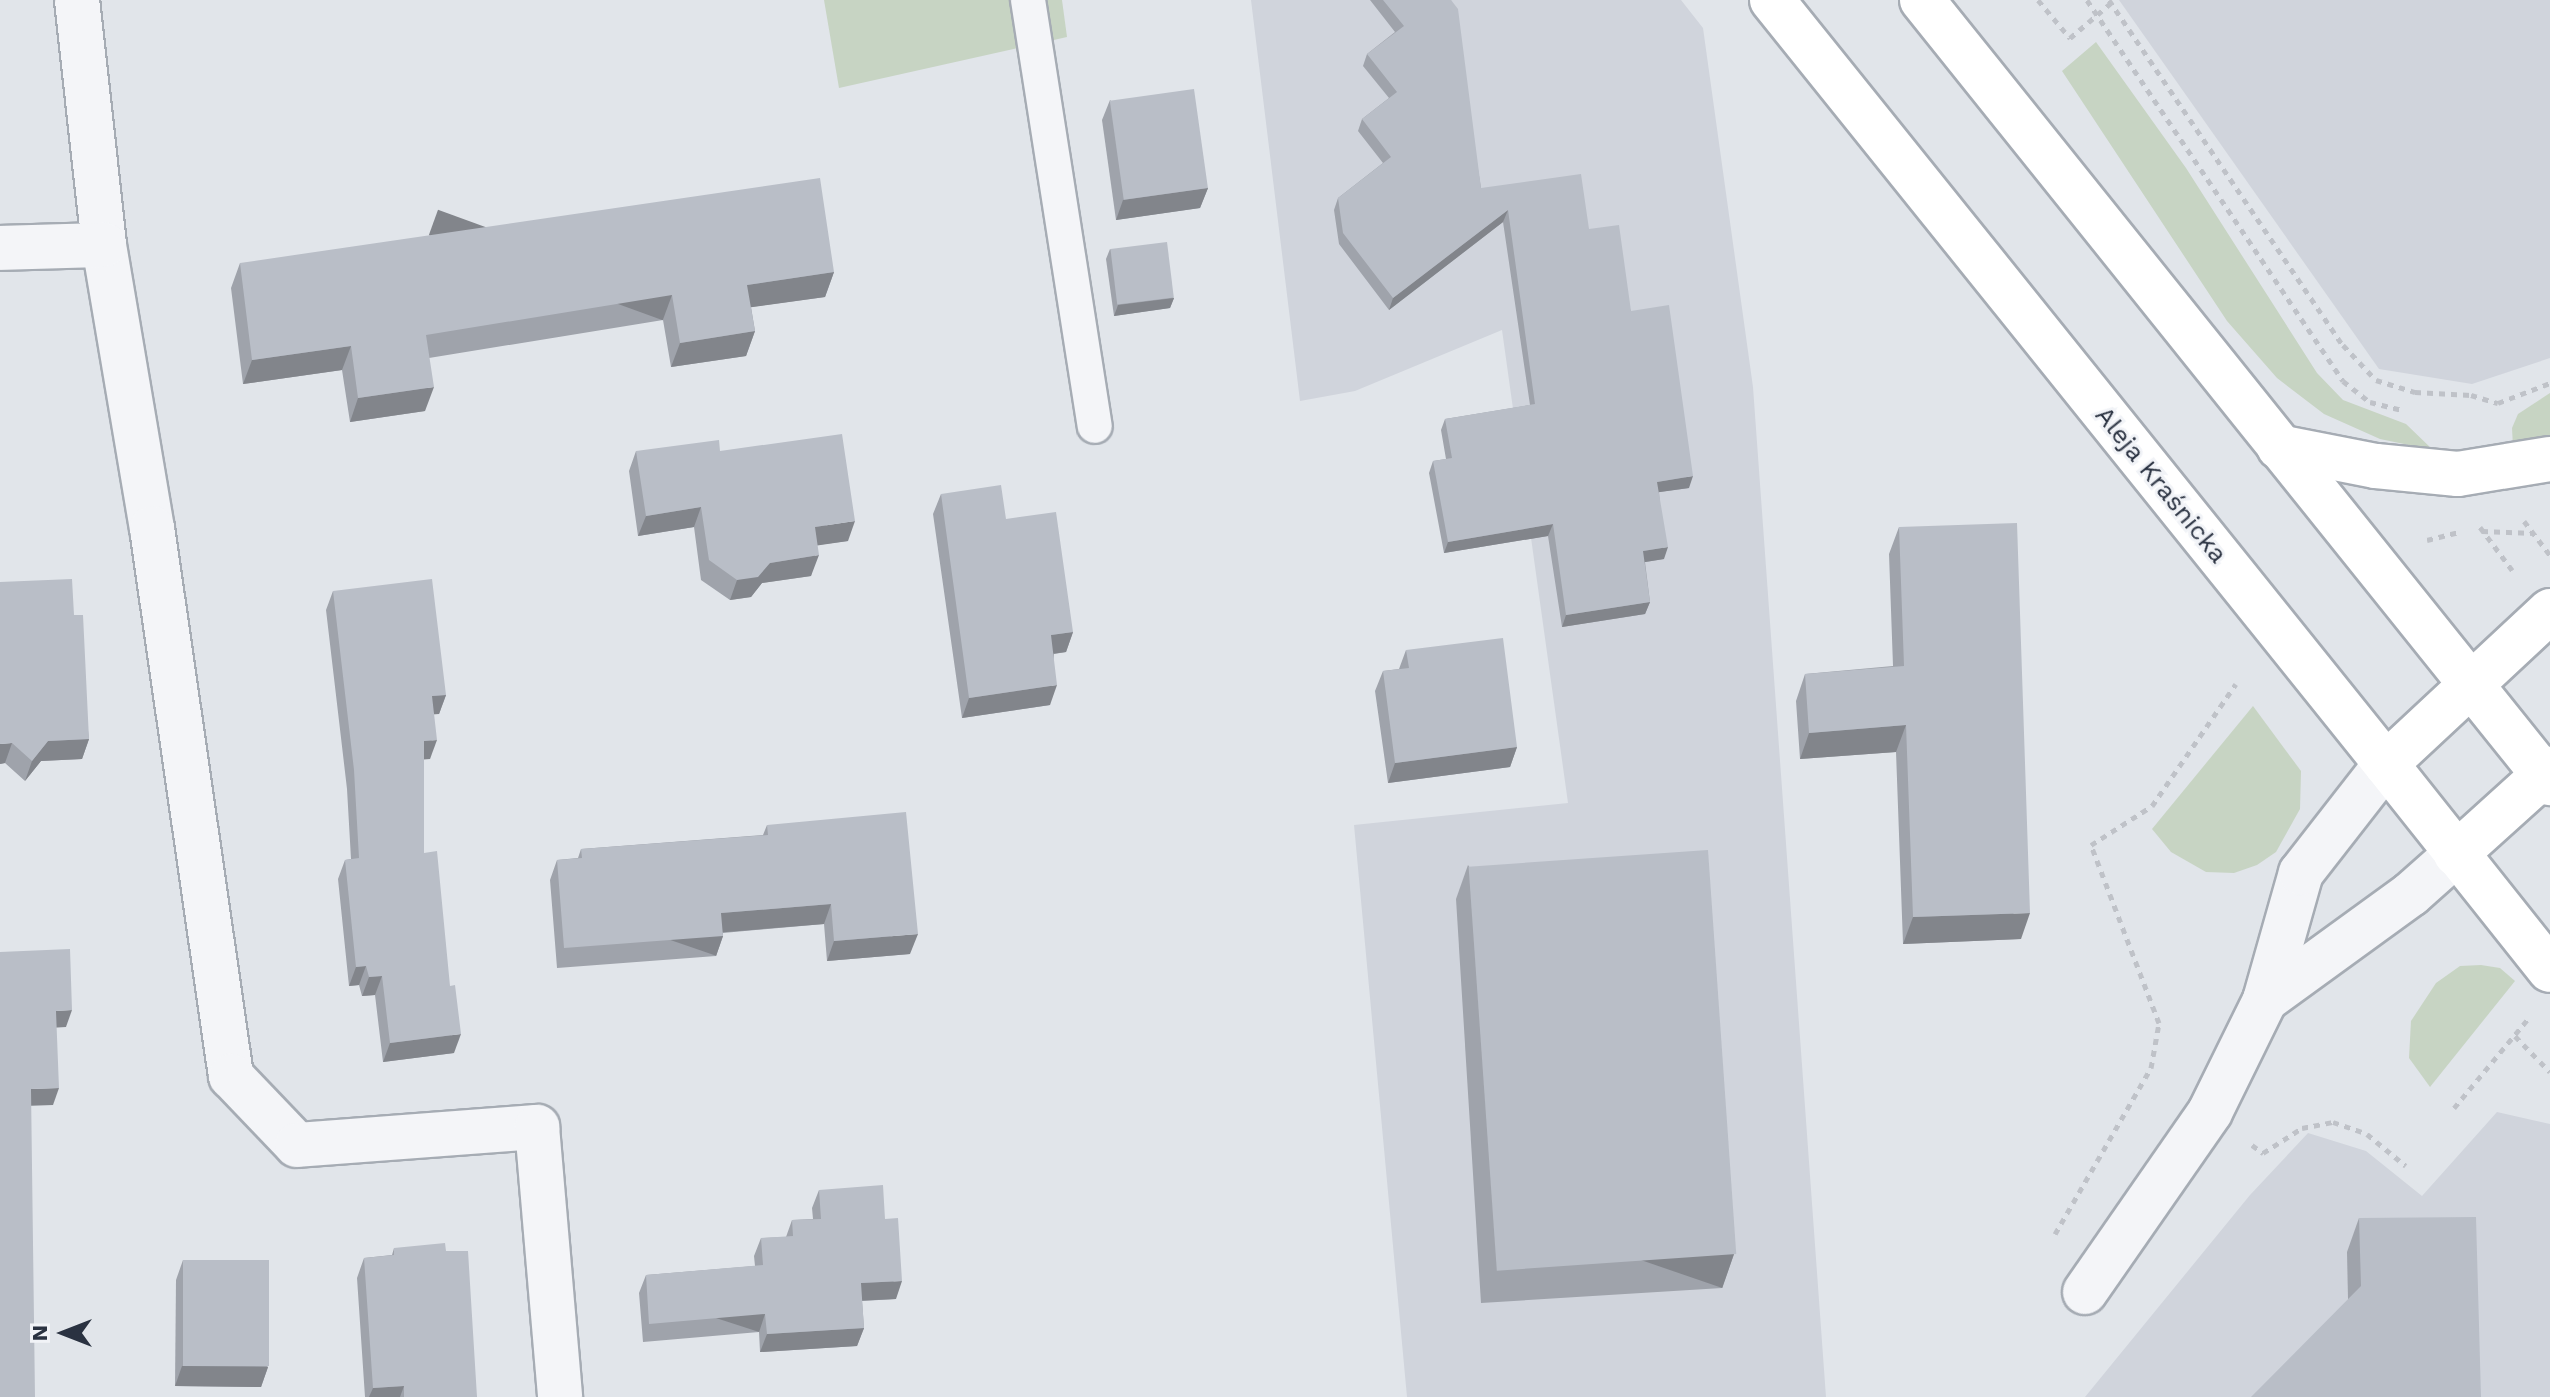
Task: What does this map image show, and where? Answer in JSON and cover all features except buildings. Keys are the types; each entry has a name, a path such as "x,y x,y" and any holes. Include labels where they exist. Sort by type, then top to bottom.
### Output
{"main road":[{"name":"Aleja Kraśnicka","path":"1772,0 2386,764 2456,854 2543,990"},
{"path":"1922,0 2279,447 2548,776 2456,854"},
{"path":"2279,447 2388,468 2458,474 2550,459"},
{"path":"2386,764 2550,611"}],"street":[{"path":"77,0 104,245 152,528 231,1076 297,1145 537,1127 560,1397"},
{"path":"0,248 104,245"},
{"path":"2085,1292 2210,1112 2265,1000 2301,873 2386,764"},
{"path":"2265,1000 2411,894 2456,854"}],"lane":[{"path":"1028,0 1095,426"}],"path":[{"path":"2038,0 2070,38 2110,2 2343,345 2376,380 2415,392 2471,395 2498,403 2550,383"},
{"path":"2087,0 2343,381 2370,402 2413,412"},
{"path":"2515,511 2550,555"},
{"path":"2475,516 2481,531 2516,576"},
{"path":"2411,544 2481,531 2534,533"},
{"path":"2085,1292 2054,1233 2151,1068 2159,1023 2091,845 2152,806 2236,684"},
{"path":"2454,1108 2515,1036 2543,990"},
{"path":"2515,1036 2550,1072"},
{"path":"2263,1153 2302,1128 2333,1122 2367,1134 2406,1166"}],"shaded area":[{"path":"1251,0 1681,0 1703,28 1753,387 1826,1397 1407,1397 1354,825 1568,803 1502,330 1355,391 1300,401"},
{"path":"2119,0 2550,0 2550,358 2472,384 2379,369"},
{"path":"2497,1112 2550,1124 2550,1397 2085,1397 2250,1195 2308,1133 2366,1151 2422,1196"}],"green space":[{"path":"824,0 1062,0 1067,37 839,88"},
{"path":"2096,42 2186,168 2317,373 2343,400 2406,424 2433,450 2380,439 2324,414 2277,378 2227,321 2062,71"},
{"path":"2550,393 2550,436 2513,447 2512,428 2518,414"},
{"path":"2253,706 2301,771 2300,809 2276,852 2257,865 2234,873 2206,872 2171,852 2152,829"},
{"path":"2460,966 2500,968 2515,981 2430,1087 2409,1058 2411,1021 2436,983"}]}
